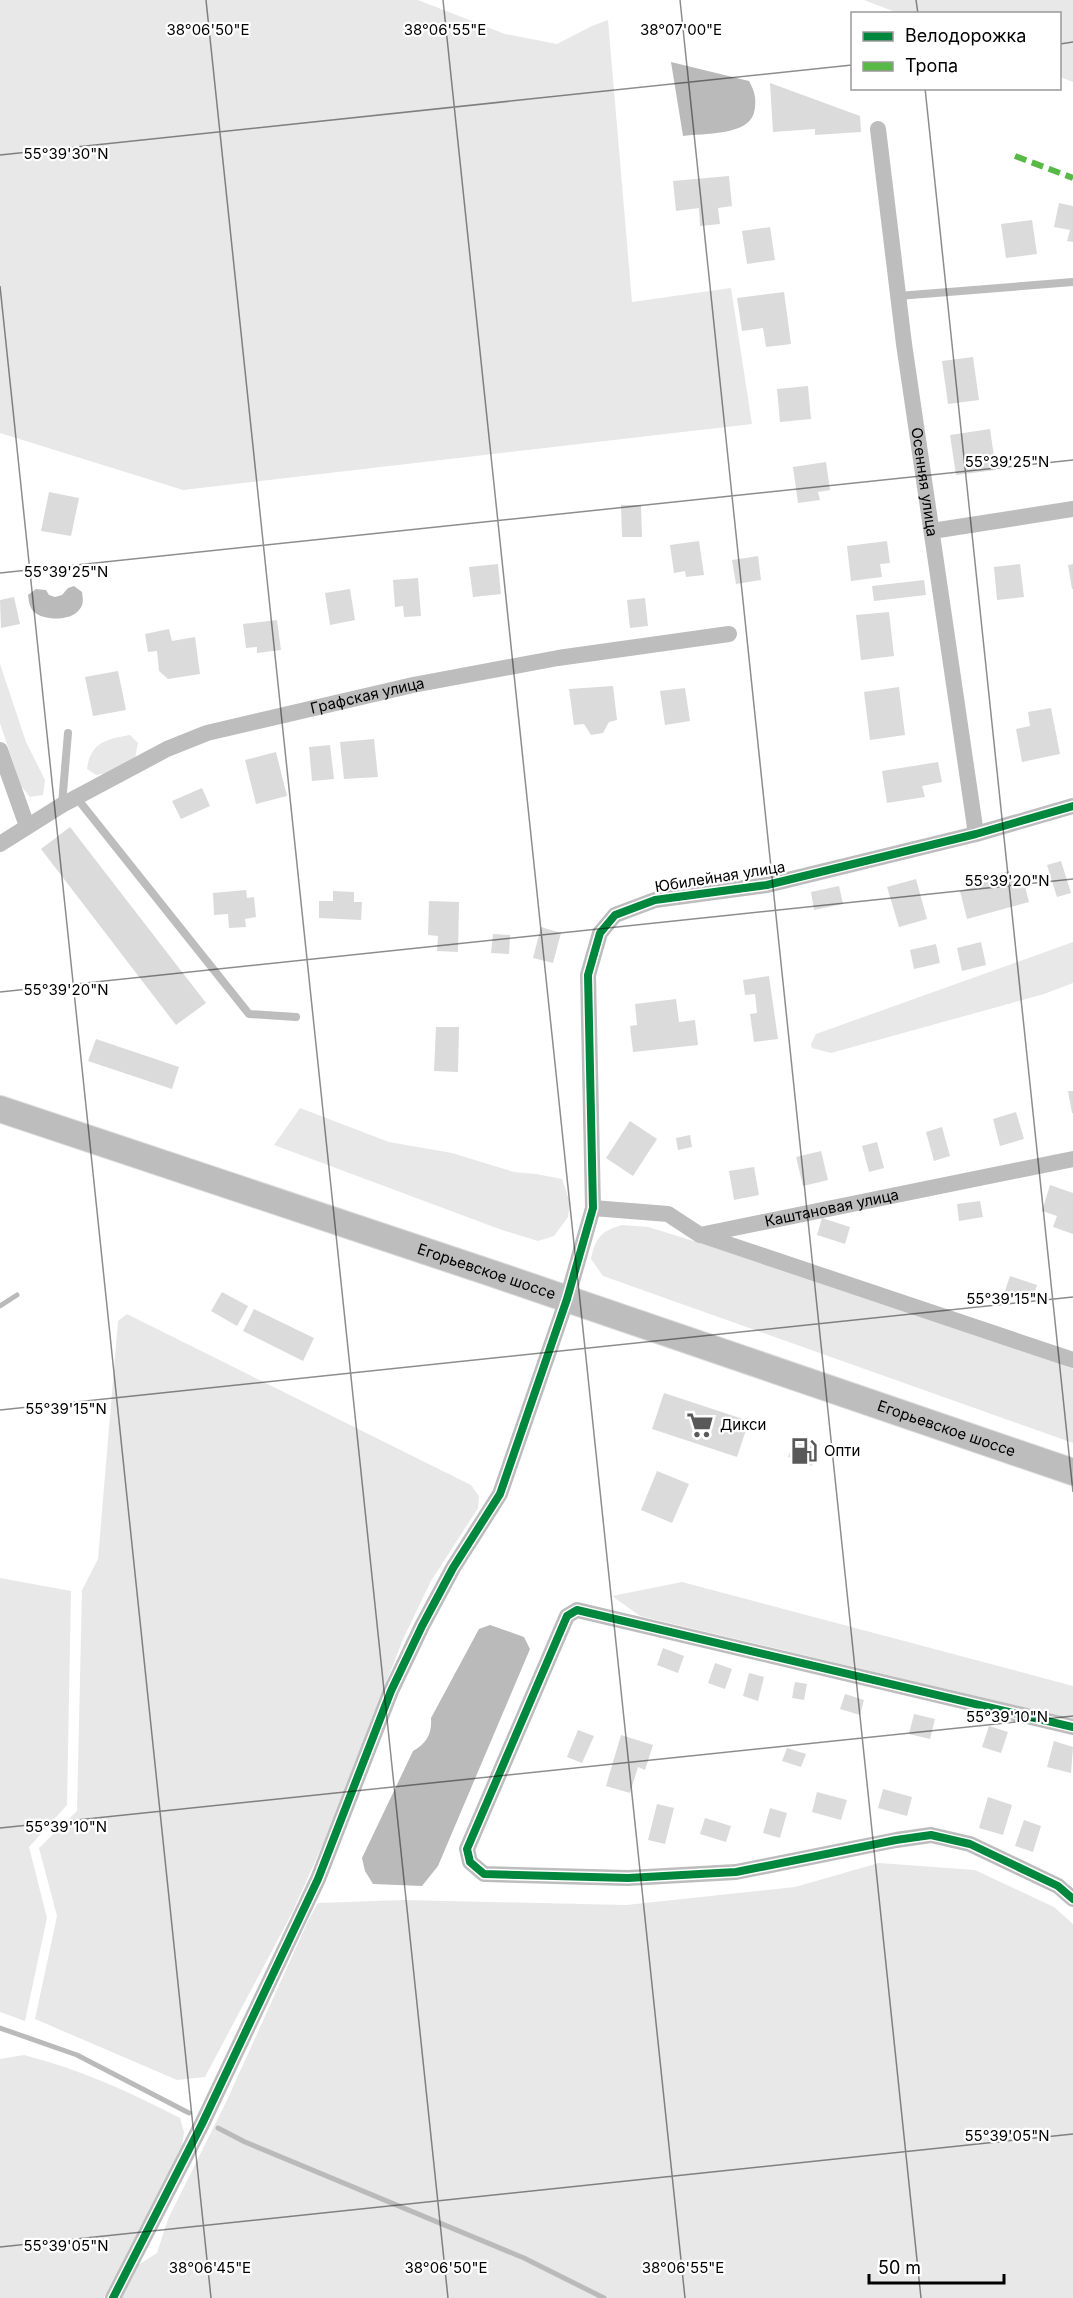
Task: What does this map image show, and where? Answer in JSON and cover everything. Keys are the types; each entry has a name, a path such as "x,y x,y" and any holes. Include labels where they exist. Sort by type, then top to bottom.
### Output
{"main road":[{"name":"Егорьевское шоссе","path":"0,1108 1073,1472"}],"street":[{"name":"Осенняя улица","path":"878,129 898,296 976,834"},
{"path":"932,531 1073,509"},
{"name":"Графская улица","path":"0,844 69,801 167,749 207,733 413,685 558,658 729,634"},
{"path":"0,750 27,826"},
{"name":"Юбилейная улица","path":"113,2298 202,2124 318,1879 391,1691 422,1626 453,1568 500,1494 567,1299 593,1208 588,975 600,933 615,915 655,900 767,885 976,834 1073,806"},
{"name":"Каштановая улица","path":"700,1235 1073,1158"},
{"path":"593,1208 668,1214 700,1235 1073,1360"},
{"path":"1073,1727 577,1610 567,1616 467,1849 470,1862 484,1874 628,1878 736,1872 932,1835 970,1844 1058,1886 1073,1899"}],"lane":[{"path":"898,296 1073,282"},
{"path":"68,733 69,801 249,1014 296,1017"}],"shaded area":[{"path":"0,0 418,0 505,34 557,44 608,20 632,302 731,288 752,424 183,490 0,433"},
{"path":"864,0 1073,0 1073,82 1061,77 1061,12 895,12"},
{"path":"671,62 749,81 755,100 754,113 750,120 734,130 683,136"},
{"path":"74,586 82,592 83,599 82,606 75,614 64,618 51,618 38,615 31,608 28,595 36,589 46,590 49,595 55,597"},
{"path":"0,664 26,742 45,780 43,795 30,797 21,786 0,723"},
{"path":"130,735 138,743 135,758 108,773 96,775 87,769 92,753 101,744 114,738"},
{"path":"1073,942 1073,983 1044,994 831,1053 812,1048 811,1044 816,1034"},
{"path":"300,1108 389,1142 452,1153 514,1172 562,1179 570,1203 568,1217 554,1236 538,1241 502,1230 274,1145"},
{"path":"622,1225 648,1227 950,1320 1073,1369 1073,1443 603,1276 591,1259 595,1246 600,1236"},
{"path":"127,1314 471,1485 479,1496 478,1508 431,1581 404,1637 323,1844 292,1913 205,2077 177,2080 35,2019 57,1916 39,1848 77,1811 82,1590 98,1559 118,1321"},
{"path":"0,1578 71,1591 67,1805 29,1847 47,1918 25,2021 0,2012"},
{"path":"682,1582 1073,1686 1073,1719 640,1616 612,1596"},
{"path":"490,1625 524,1637 530,1649 438,1866 422,1886 373,1884 365,1871 362,1858 413,1751 428,1738 431,1718 479,1629"},
{"path":"879,1863 975,1870 1054,1907 1073,1924 1073,2298 120,2298 135,2267 157,2253 168,2219 228,2098 318,1903 404,1900 626,1905 795,1887"},
{"path":"24,2055 104,2082 180,2118 184,2132 182,2147 104,2298 0,2298 0,2059"}],"building":[{"path":"770,83 860,116 861,132 815,135 815,129 773,132"},
{"path":"729,176 732,206 718,208 720,224 700,226 699,208 676,211 673,181"},
{"path":"1059,203 1073,206 1073,242 1067,241 1070,230 1054,227"},
{"path":"1032,220 1037,254 1006,258 1001,224"},
{"path":"770,227 775,260 747,264 742,231"},
{"path":"784,292 791,344 766,347 763,328 742,331 737,298"},
{"path":"973,357 979,400 948,404 942,361"},
{"path":"808,386 811,419 780,422 777,389"},
{"path":"990,429 996,470 956,475 950,435"},
{"path":"826,462 830,490 818,492 820,500 798,503 793,467"},
{"path":"49,492 79,498 71,536 41,531"},
{"path":"621,505 641,505 642,537 622,537"},
{"path":"699,541 704,575 686,577 685,571 674,573 670,545"},
{"path":"887,541 890,563 880,564 882,577 851,581 847,546"},
{"path":"758,556 761,580 736,584 732,560"},
{"path":"498,564 501,594 473,597 469,567"},
{"path":"1020,564 1024,597 997,600 994,567"},
{"path":"1073,564 1073,589 1072,589 1068,565"},
{"path":"418,578 421,616 404,617 403,606 395,607 393,580"},
{"path":"924,580 926,595 874,601 872,586"},
{"path":"350,589 355,620 330,625 325,593"},
{"path":"14,597 20,624 1,628 0,600"},
{"path":"645,598 648,626 630,628 627,600"},
{"path":"889,612 894,656 861,660 856,615"},
{"path":"277,620 281,650 257,653 257,647 246,648 243,624"},
{"path":"169,629 172,641 195,637 200,674 168,679 159,671 157,651 148,652 145,634"},
{"path":"118,671 126,710 93,716 85,677"},
{"path":"613,686 617,720 609,722 603,733 591,735 584,724 574,725 569,689"},
{"path":"899,687 905,735 870,740 864,692"},
{"path":"685,688 690,721 665,725 660,691"},
{"path":"1051,708 1060,754 1022,762 1016,729 1030,726 1028,712"},
{"path":"374,739 378,777 344,779 340,742"},
{"path":"330,745 334,779 312,781 309,747"},
{"path":"276,752 287,796 256,804 245,760"},
{"path":"938,762 942,782 922,786 925,797 887,803 882,771"},
{"path":"202,788 210,806 181,819 172,801"},
{"path":"70,827 206,1003 176,1025 41,849"},
{"path":"1061,861 1071,893 1057,897 1047,865"},
{"path":"1009,871 1012,881 1023,879 1029,902 967,919 960,891 975,887 973,881"},
{"path":"916,879 927,919 899,927 887,887"},
{"path":"839,886 843,904 814,910 811,892"},
{"path":"246,890 247,898 254,897 256,917 245,919 246,927 229,928 228,914 214,915 213,893"},
{"path":"333,891 354,892 354,902 362,902 361,920 319,918 319,901 333,901"},
{"path":"429,901 459,902 458,952 437,951 438,936 428,935"},
{"path":"541,927 561,933 553,963 533,958"},
{"path":"493,934 510,935 509,954 491,953"},
{"path":"981,942 986,965 962,971 957,948"},
{"path":"936,944 940,963 914,969 910,950"},
{"path":"769,976 778,1039 754,1042 750,1014 757,1013 755,994 745,995 743,980"},
{"path":"676,999 679,1022 695,1020 698,1045 633,1052 630,1026 637,1025 635,1004"},
{"path":"436,1027 459,1027 458,1072 434,1071"},
{"path":"96,1039 179,1067 172,1089 88,1061"},
{"path":"1068,1091 1073,1091 1073,1113 1072,1113"},
{"path":"1016,1112 1024,1139 1000,1146 993,1119"},
{"path":"630,1121 657,1139 633,1176 606,1158"},
{"path":"942,1127 950,1156 934,1161 926,1132"},
{"path":"690,1135 692,1147 678,1150 676,1138"},
{"path":"877,1142 884,1168 869,1172 862,1146"},
{"path":"821,1151 828,1180 803,1186 796,1157"},
{"path":"754,1167 759,1195 734,1200 729,1171"},
{"path":"1050,1185 1073,1193 1073,1234 1053,1227 1057,1216 1042,1211"},
{"path":"980,1201 983,1217 959,1221 957,1204"},
{"path":"822,1218 850,1227 845,1244 817,1235"},
{"path":"1010,1276 1037,1285 1032,1300 1005,1291"},
{"path":"222,1292 248,1306 237,1326 211,1311"},
{"path":"254,1309 314,1338 303,1361 243,1331"},
{"name":"Дикси","path":"664,1393 749,1421 737,1457 652,1429"},
{"path":"796,1436 820,1444 812,1466 788,1457"},
{"path":"657,1471 689,1484 672,1523 641,1510"},
{"path":"663,1648 684,1656 678,1673 657,1665"},
{"path":"715,1663 732,1669 725,1689 708,1683"},
{"path":"749,1673 764,1677 758,1701 743,1696"},
{"path":"795,1682 807,1684 804,1700 792,1698"},
{"path":"845,1694 864,1700 860,1715 840,1709"},
{"path":"914,1714 935,1719 930,1739 909,1734"},
{"path":"989,1726 1008,1732 1001,1753 982,1747"},
{"path":"578,1730 594,1736 582,1763 567,1757"},
{"path":"621,1735 653,1745 645,1770 638,1767 630,1793 606,1786"},
{"path":"1054,1741 1073,1747 1071,1773 1047,1767"},
{"path":"787,1748 806,1754 801,1767 782,1761"},
{"path":"883,1789 912,1797 907,1816 878,1808"},
{"path":"817,1792 847,1800 841,1820 812,1812"},
{"path":"988,1797 1012,1805 1003,1835 979,1828"},
{"path":"657,1804 674,1808 665,1844 648,1840"},
{"path":"770,1808 787,1813 780,1838 763,1833"},
{"path":"705,1818 731,1826 726,1842 700,1834"},
{"path":"1024,1820 1041,1826 1033,1852 1015,1846"}],"waterway":[{"path":"0,1306 17,1295"},
{"path":"0,2028 77,2055 189,2113"},
{"path":"218,2128 245,2142 524,2258 604,2298"}],"marked path":[{"path":"1015,156 1073,178"}],"cycle path":[{"path":"113,2298 202,2124 318,1879 391,1691 422,1626 453,1568 500,1494 567,1299 593,1208 588,975 600,933 615,915 655,900 767,885 976,834 1073,806"},
{"path":"1073,1727 577,1610 567,1616 467,1849 470,1862 484,1874 628,1878 736,1872 931,1835 970,1844 1058,1886 1073,1899"}],"place":[{"name":"Дикси","path":"700,1425"},
{"name":"Опти","path":"804,1451"}]}
